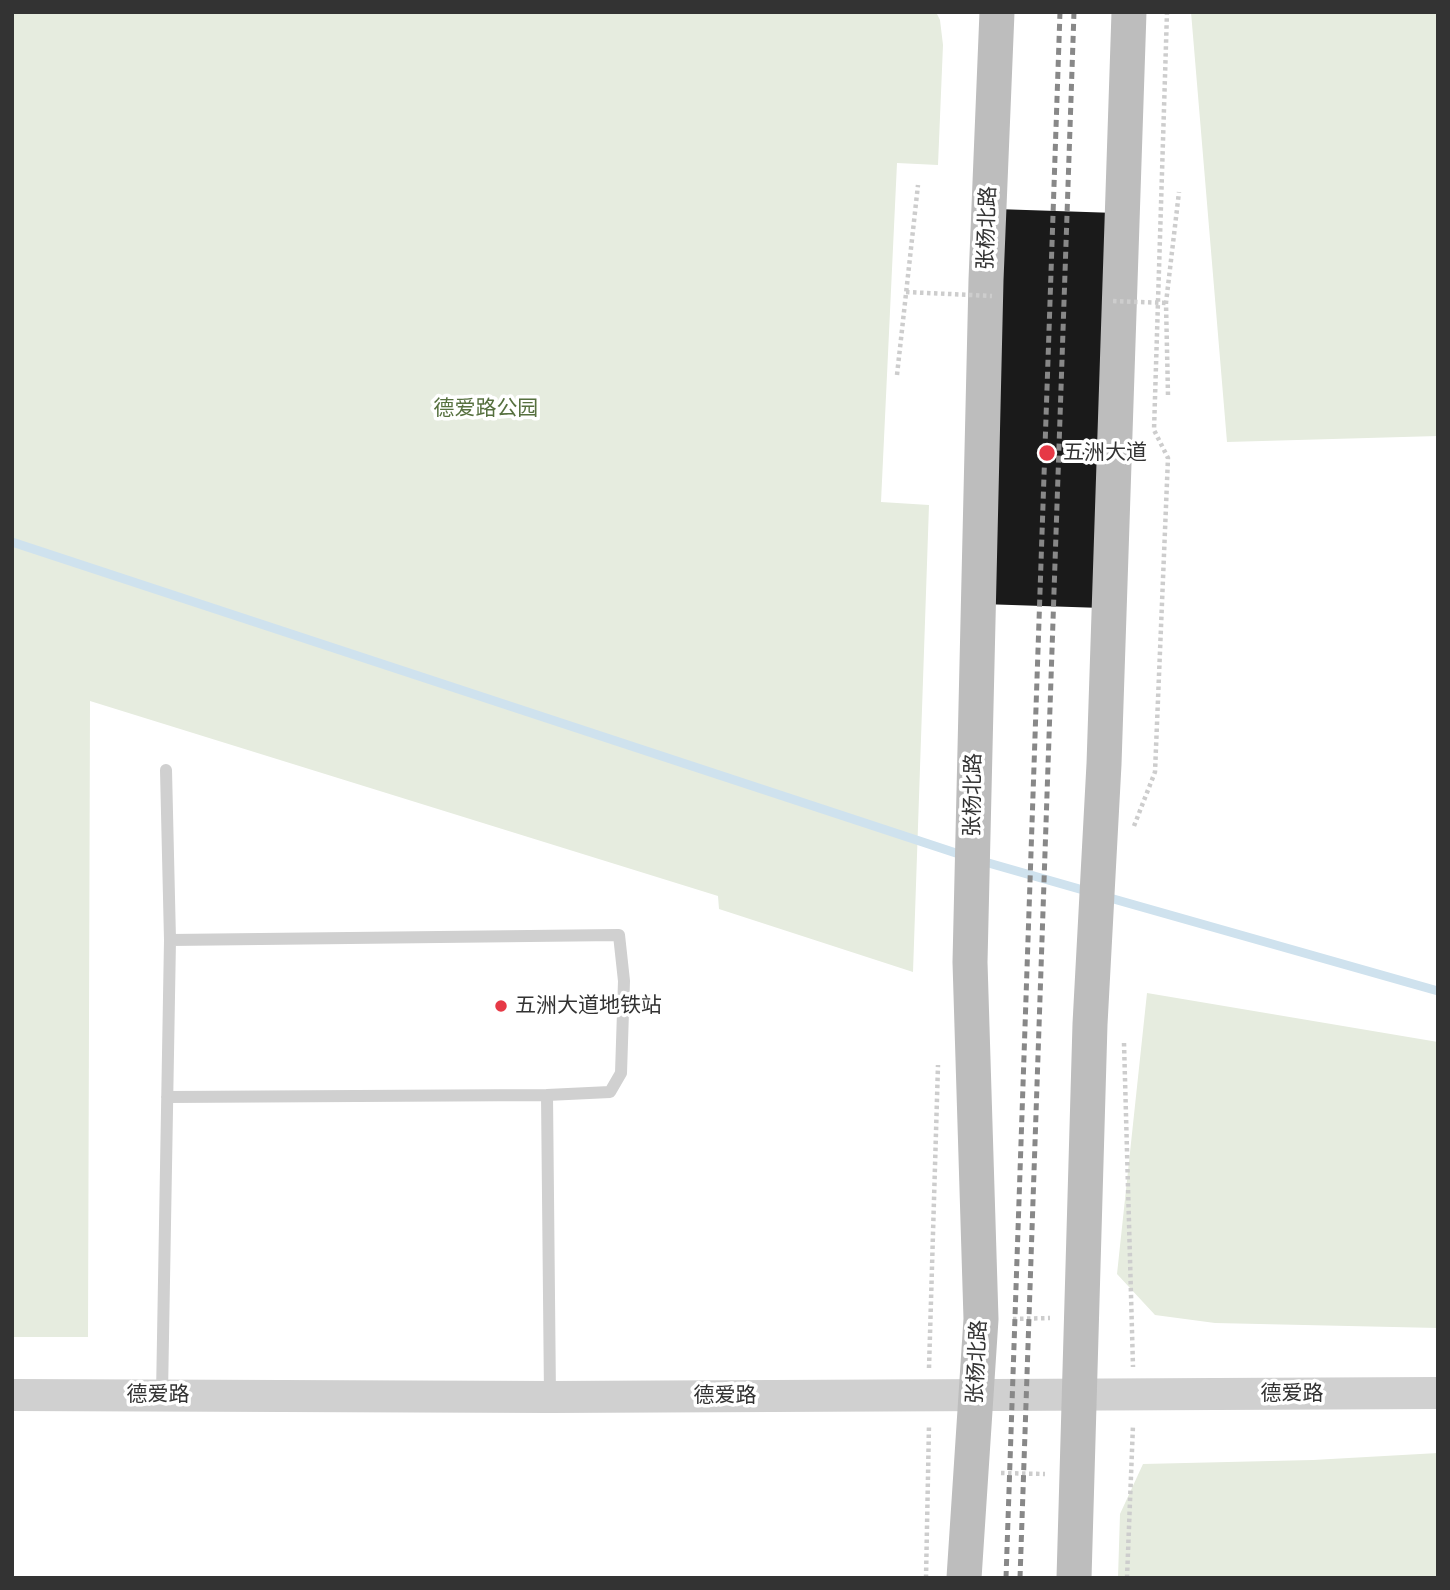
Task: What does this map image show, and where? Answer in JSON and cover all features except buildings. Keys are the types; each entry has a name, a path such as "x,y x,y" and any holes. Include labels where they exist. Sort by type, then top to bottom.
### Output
{"main road":[{"name":"张杨北路","path":"964,1578 981,1319 970,962 986,280 997,12"},
{"path":"1074,1578 1090,1024 1104,764 1129,12"}],"street":[{"name":"德爱路","path":"12,1395 550,1397 1438,1393"}],"lane":[{"path":"162,1395 170,940 166,769"},
{"path":"167,1097 547,1095 610,1092 621,1073 624,981 619,935 170,940"},
{"path":"547,1095 550,1397"}],"path":[{"path":"1130,836 1155,772 1156,759 1168,458 1154,430 1167,12"},
{"path":"897,375 918,185"},
{"path":"1168,395 1166,303 1179,192"},
{"path":"906,292 992,296"},
{"path":"1113,301 1166,303"},
{"path":"1124,1038 1133,1395 1127,1578"},
{"path":"926,1578 938,1061"},
{"path":"981,1319 1081,1317"},
{"path":"972,1472 1079,1475"}],"green space":[{"name":"德爱路公园","path":"12,12 936,12 940,20 943,45 938,165 897,163 881,502 929,505 913,972 719,909 718,896 90,701 88,1337 12,1337"},
{"path":"1191,12 1438,12 1438,436 1227,442"},
{"path":"1147,993 1438,1042 1438,1328 1215,1323 1155,1315 1117,1274"},
{"path":"1438,1453 1438,1578 1118,1578 1120,1514 1143,1464 1313,1460"}],"waterway":[{"path":"12,542 965,856"},
{"path":"978,860 1090,892"},
{"path":"1103,896 1438,991"}],"railway":[{"path":"1006,1578 1060,12"},
{"path":"1020,1578 1074,12"}],"place":[{"name":"五洲大道","path":"1047,453"},
{"name":"五洲大道地铁站","path":"501,1006"}]}
